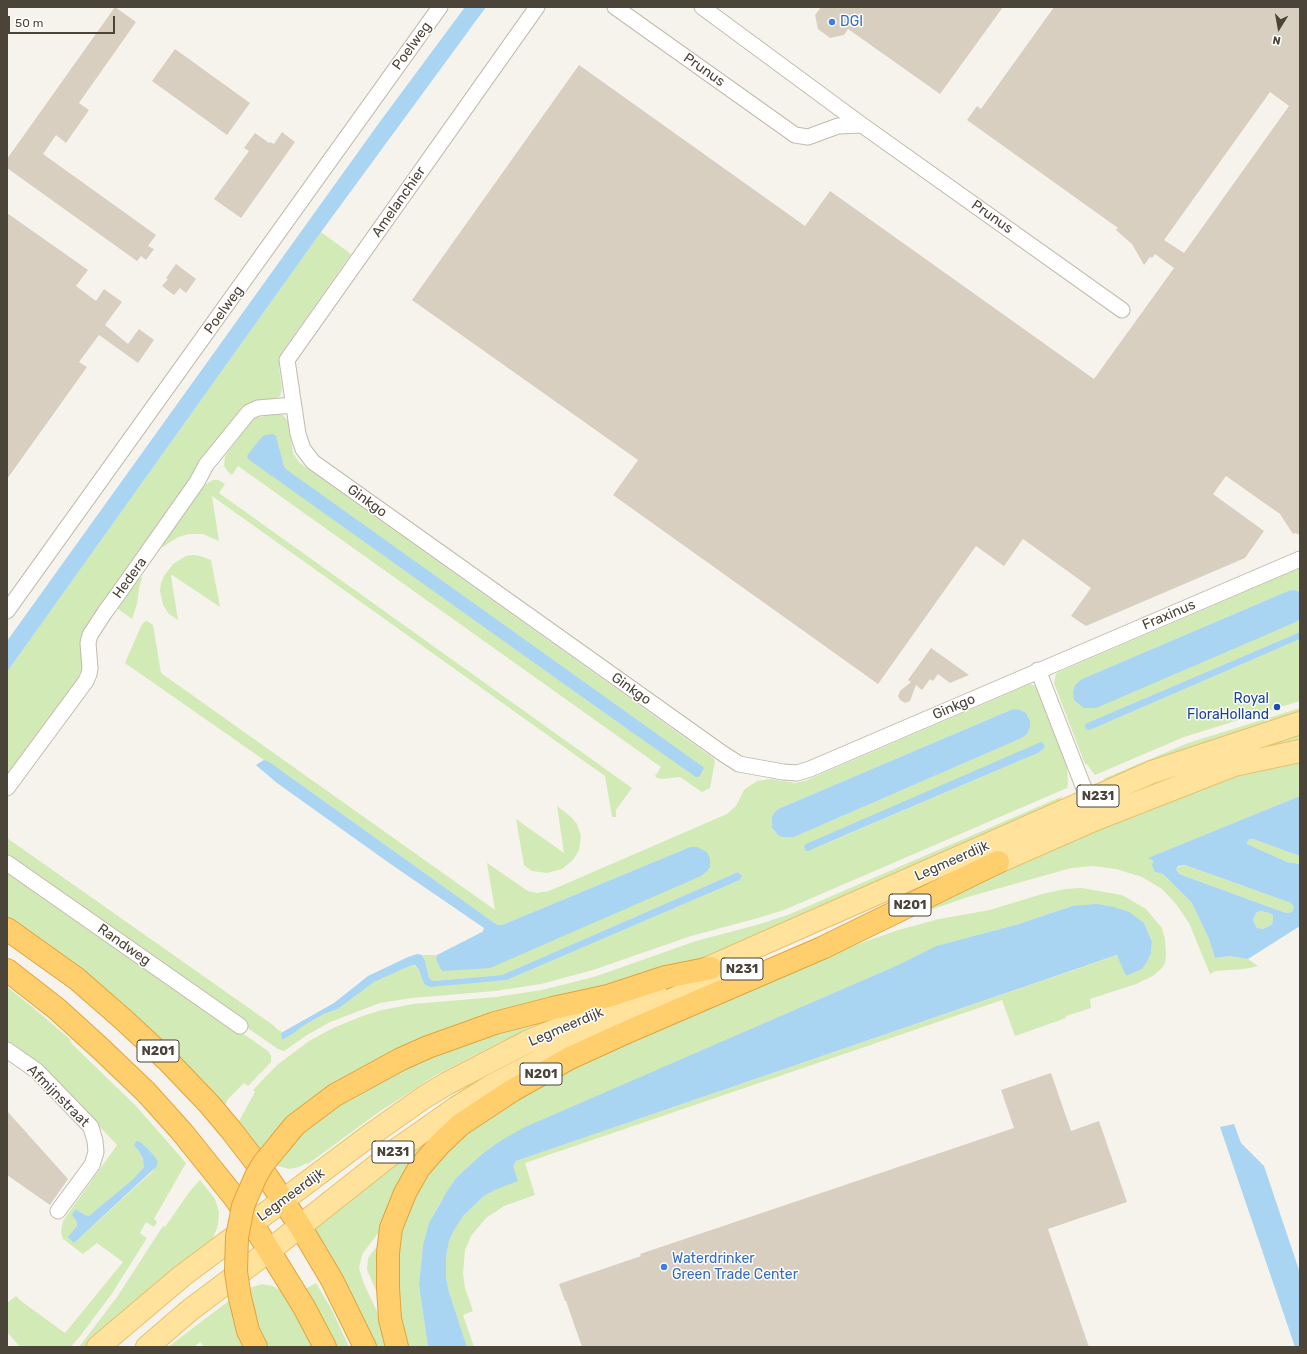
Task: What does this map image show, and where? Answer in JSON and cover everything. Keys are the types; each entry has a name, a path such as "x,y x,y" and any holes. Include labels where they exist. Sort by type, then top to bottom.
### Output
{"highway":[{"name":"N201","path":"397,1347 390,1319 388,1288 388,1253 391,1228 405,1193 419,1168 440,1144 460,1126 513,1090 570,1058 822,948 998,862"},
{"name":"N201","path":"7,929 77,979 168,1061 231,1130 283,1200 300,1226 332,1280 364,1347"},
{"name":"N231","path":"256,1347 248,1331 237,1284 237,1237 244,1206 256,1176 280,1142 295,1126 335,1095 400,1059 428,1047 495,1023 608,996 666,977 711,968"},
{"name":"N201","path":"7,970 57,1009 146,1092 165,1113 235,1198 270,1250 304,1307 325,1347"}],"main road":[{"name":"Legmeerdijk","path":"147,1347 190,1310 270,1250 399,1148 456,1108 491,1086 605,1028 965,873 998,862 1092,810 1152,772 1300,723"},
{"name":"Legmeerdijk","path":"98,1347 182,1276 369,1136 423,1098 446,1084 527,1042 711,968 1092,810 1234,765 1300,751"}],"street":[{"name":"Poelweg","path":"7,611 440,7"},
{"name":"Amelanchier","path":"293,405 288,360 536,7"},
{"name":"Prunus","path":"615,7 795,135 808,137 838,126 862,125"},
{"name":"Prunus","path":"702,7 862,125 1122,310"},
{"name":"Ginkgo","path":"293,405 298,434 303,449 313,462 715,749 739,764 797,773 810,769 1038,670"},
{"name":"Hedera","path":"7,788 86,681 90,668 88,644 90,635 193,488 206,466 249,412 258,408 293,405"},
{"name":"Fraxinus","path":"1038,670 1300,558"},
{"path":"1038,670 1092,810"},
{"name":"Randweg","path":"7,863 240,1026"},
{"name":"Afmijnstraat","path":"7,1050 38,1071 91,1127 96,1152 92,1165 58,1211"}],"green space":[{"path":"321,232 351,254 282,352 279,367 282,390 280,396 274,400 246,405 241,409 90,620 81,640 82,666 79,677 7,777 7,672"},
{"path":"278,414 283,415 288,421 293,453 299,462 304,466 713,758 715,761 710,788 702,792 680,777 662,779 657,778 655,776 661,767 238,466 232,475 228,472 224,466 225,456 254,418","holes":["276,437 286,469 702,766 698,777 606,714 249,459"]},
{"path":"213,480 218,480 225,484 219,493 632,788 616,810 616,817 612,817 605,776 212,496 219,541 203,534 189,534 178,537 163,547 161,546 206,484"},
{"path":"193,555 211,560 220,607 172,575 178,620 169,614 163,605 160,591 161,583 164,576 173,564 186,556"},
{"path":"1300,568 1300,592 1294,590 1288,591 1082,679 1076,684 1077,703 1083,708 1088,708 1296,622 1300,619 1300,632 1087,723 1090,730 1300,639 1300,701 1184,737 1095,775 1087,764 1085,764 1054,683 1056,674"},
{"path":"143,575 139,588 137,604 132,619 117,608 139,577 141,578"},
{"path":"147,621 153,625 161,673 495,910 487,863 528,891 537,893 549,891 727,814 736,806 744,790 757,781 771,779 795,783 805,781 1030,684 1038,688 1068,769 1068,784 1067,788 784,910 691,936 593,970 541,984 495,991 412,998 380,1003 330,1022 307,1035 284,1051 278,1049 242,1024 243,1022 7,855 7,838 273,1025 281,1031 282,1040 324,1014 338,1009 374,982 412,965 419,970 424,984 507,980 740,880 742,876 738,872 502,975 433,981 429,978 422,955 437,955 436,959 440,968 690,847 502,925 498,925 268,761 264,760 125,663 144,622","holes":["1013,709 1026,713 1030,721 1030,728 1027,734 1022,738 794,837 784,837 772,828 772,817 778,809","1045,746 1038,753 809,851"]},
{"path":"1300,708 1300,714 1109,780 1103,779 1188,743"},
{"path":"1300,731 1300,742 1270,749 1267,742"},
{"path":"1300,762 1300,796 1149,858 1154,861 1155,872 1163,874 1192,903 1209,939 1215,958 1230,956 1248,959 1258,966 1244,969 1216,971 1210,974 1189,923 1176,904 1162,889 1142,877 1116,869 1093,866 1071,868 968,897 895,922 962,884 1236,773"},
{"path":"1063,796 1056,804 696,962 448,1035 299,1131 411,1059 581,1008 502,1041 436,1075 379,1112 308,1164 307,1163 299,1167 289,1169 275,1165 270,1162 236,1122 239,1121 255,1092 253,1090 277,1065 309,1041 333,1028 365,1015 413,1004 496,997 542,990 594,977 696,941 760,924 790,914"},
{"path":"557,806 577,824 581,836 579,850 573,860 562,869 547,873 532,871 524,865 516,819 564,853"},
{"path":"1249,839 1253,839 1300,856 1300,864 1287,862 1247,844"},
{"path":"1185,865 1291,903 1294,907 1292,912 1286,913 1179,874 1176,869"},
{"path":"7,869 268,1051 271,1056 271,1062 248,1086 244,1083 228,1099 225,1105 213,1097 43,943 7,918"},
{"path":"1081,888 1122,895 1146,909 1162,928 1165,939 1166,954 1165,963 1162,968 1153,976 1136,984 1090,999 1091,1008 1015,1036 1002,1000 525,1163 535,1195 504,1206 486,1218 471,1236 465,1250 463,1274 465,1288 473,1311 463,1315 474,1347 467,1347 449,1292 446,1278 446,1258 449,1241 463,1216 484,1196 497,1189 516,1161 1118,955 1126,976 1142,969 1151,953 1152,940 1144,923 1072,906 1019,924 936,946 898,965 598,1096 497,1143 482,1154 456,1178 438,1206 429,1224 423,1245 419,1285 428,1347 401,1347 394,1308 401,1217 443,1148 552,1070 833,953 895,931 939,919 990,910 1042,894 1065,889"},
{"path":"1260,911 1273,915 1272,924 1263,929 1257,928 1253,920 1256,913"},
{"path":"7,987 71,1040 70,1041 73,1045 136,1106 186,1163 154,1219 157,1222 154,1227 146,1222 140,1233 147,1238 111,1295 71,1347 20,1347 7,1332 7,1303 16,1296 65,1333 123,1262 97,1243 83,1254 63,1239 61,1232 63,1221 117,1145 80,1106 7,1043","holes":["139,1142 147,1149 153,1171 74,1243 77,1226 77,1210 85,1215 90,1215 132,1180 144,1167 144,1162 138,1150 134,1146"]},
{"path":"443,1127 389,1220 363,1253 361,1259 359,1268 364,1284 391,1341 392,1347 375,1347 312,1229"},
{"path":"200,1180 215,1199 219,1212 218,1225 212,1241 91,1347 79,1347 117,1297 163,1226 165,1227 190,1191"},
{"path":"385,1236 386,1313 367,1270 368,1258"},
{"path":"316,1283 332,1310 349,1347 335,1347 305,1289"},
{"path":"262,1284 273,1286 284,1293 317,1347 204,1347 200,1342 194,1347 168,1347 243,1290"}],"water":[{"path":"465,7 486,7 321,232 7,672 7,641 379,123"},
{"path":"273,434 276,436 286,469 702,766 704,768 699,777 696,777 606,714 248,459 247,456 253,448 263,436"},
{"path":"1294,590 1300,592 1300,619 1296,622 1096,708 1083,708 1074,700 1074,688 1082,679 1288,591"},
{"path":"1300,632 1300,639 1090,730 1086,729 1085,725 1087,723"},
{"path":"1013,709 1026,713 1030,721 1030,728 1027,734 1022,738 794,837 779,836 772,828 772,817 778,809"},
{"path":"1041,742 1045,747 1038,753 808,851 806,851 804,847 806,844"},
{"path":"264,760 268,761 498,925 502,925 690,847 697,847 707,852 710,859 710,867 701,876 490,968 443,971 436,959 437,955 482,932 484,928 277,783 256,765"},
{"path":"1300,796 1300,856 1253,839 1249,839 1247,844 1287,862 1300,864 1300,926 1248,959 1230,956 1215,958 1209,939 1192,903 1163,874 1155,872 1152,865 1154,861 1148,858","holes":["1185,865 1291,903 1294,907 1292,912 1286,913 1179,874 1176,869 1178,866","1260,911 1273,915 1272,924 1263,929 1257,928 1253,920 1256,913"]},
{"path":"738,872 742,876 740,880 507,980 430,987 424,984 419,970 415,965 412,965 374,982 338,1009 324,1014 282,1040 281,1033 334,1003 368,976 408,957 417,954 422,955 429,978 433,981 502,975"},
{"path":"1097,904 1114,907 1129,912 1144,923 1152,941 1151,953 1142,969 1126,976 1117,955 516,1161 513,1166 518,1181 484,1196 463,1216 449,1241 446,1258 446,1278 449,1292 467,1347 428,1347 419,1285 423,1245 429,1223 456,1178 482,1154 497,1143 523,1128 898,965 936,946 1019,924 1072,906"},
{"path":"1234,1124 1241,1143 1264,1166 1300,1273 1300,1347 1295,1347 1220,1127"},
{"path":"136,1141 140,1142 155,1157 158,1162 156,1167 74,1243 68,1237 77,1226 76,1220 72,1215 75,1210 88,1216 90,1215 132,1180 144,1167 143,1159 134,1146"}],"building":[{"path":"115,7 136,22 79,103 89,110 66,143 56,135 43,154 156,235 148,246 154,249 146,260 141,256 137,261 7,168 7,159"},
{"path":"821,7 1003,7 940,94 848,29 844,35 830,38 818,29 815,15"},
{"path":"1054,7 1300,7 1300,535 1295,533 1293,534 1280,514 1226,476 1213,494 1264,531 1245,558 1086,626 1071,616 1091,588 1023,539 1004,566 976,546 878,684 613,495 638,460 412,300 579,65 805,226 830,191 1094,379 1174,268 1155,254 1152,258 1150,257 1144,265 1132,244 1116,230 1118,228 967,120 977,106 981,109","holes":["1270,92 1289,106 1184,253 1164,240"]},
{"path":"175,49 250,103 227,135 152,81"},
{"path":"282,132 295,142 241,218 214,199 249,151 244,148 255,133 269,143 274,144"},
{"path":"7,213 88,270 76,286 96,301 104,289 122,302 105,325 128,344 139,329 154,340 138,363 99,335 79,362 87,367 7,479"},
{"path":"176,264 196,279 186,293 180,288 174,295 162,286 168,279 166,278"},
{"path":"931,648 969,675 950,683 938,674 933,681 930,679 922,690 916,685 910,701 905,703 900,700 898,696 900,691 911,682 908,680"},
{"path":"1051,1073 1071,1131 1099,1121 1127,1202 1048,1229 1089,1347 582,1347 559,1284 641,1256 640,1254 1014,1128 1001,1090"},
{"path":"7,1111 68,1179 50,1205 7,1175"}],"place":[{"name":"DGI","path":"832,22"},
{"name":"Royal FloraHolland","path":"1277,707"},
{"name":"Waterdrinker Green Trade Center","path":"664,1267"}]}
